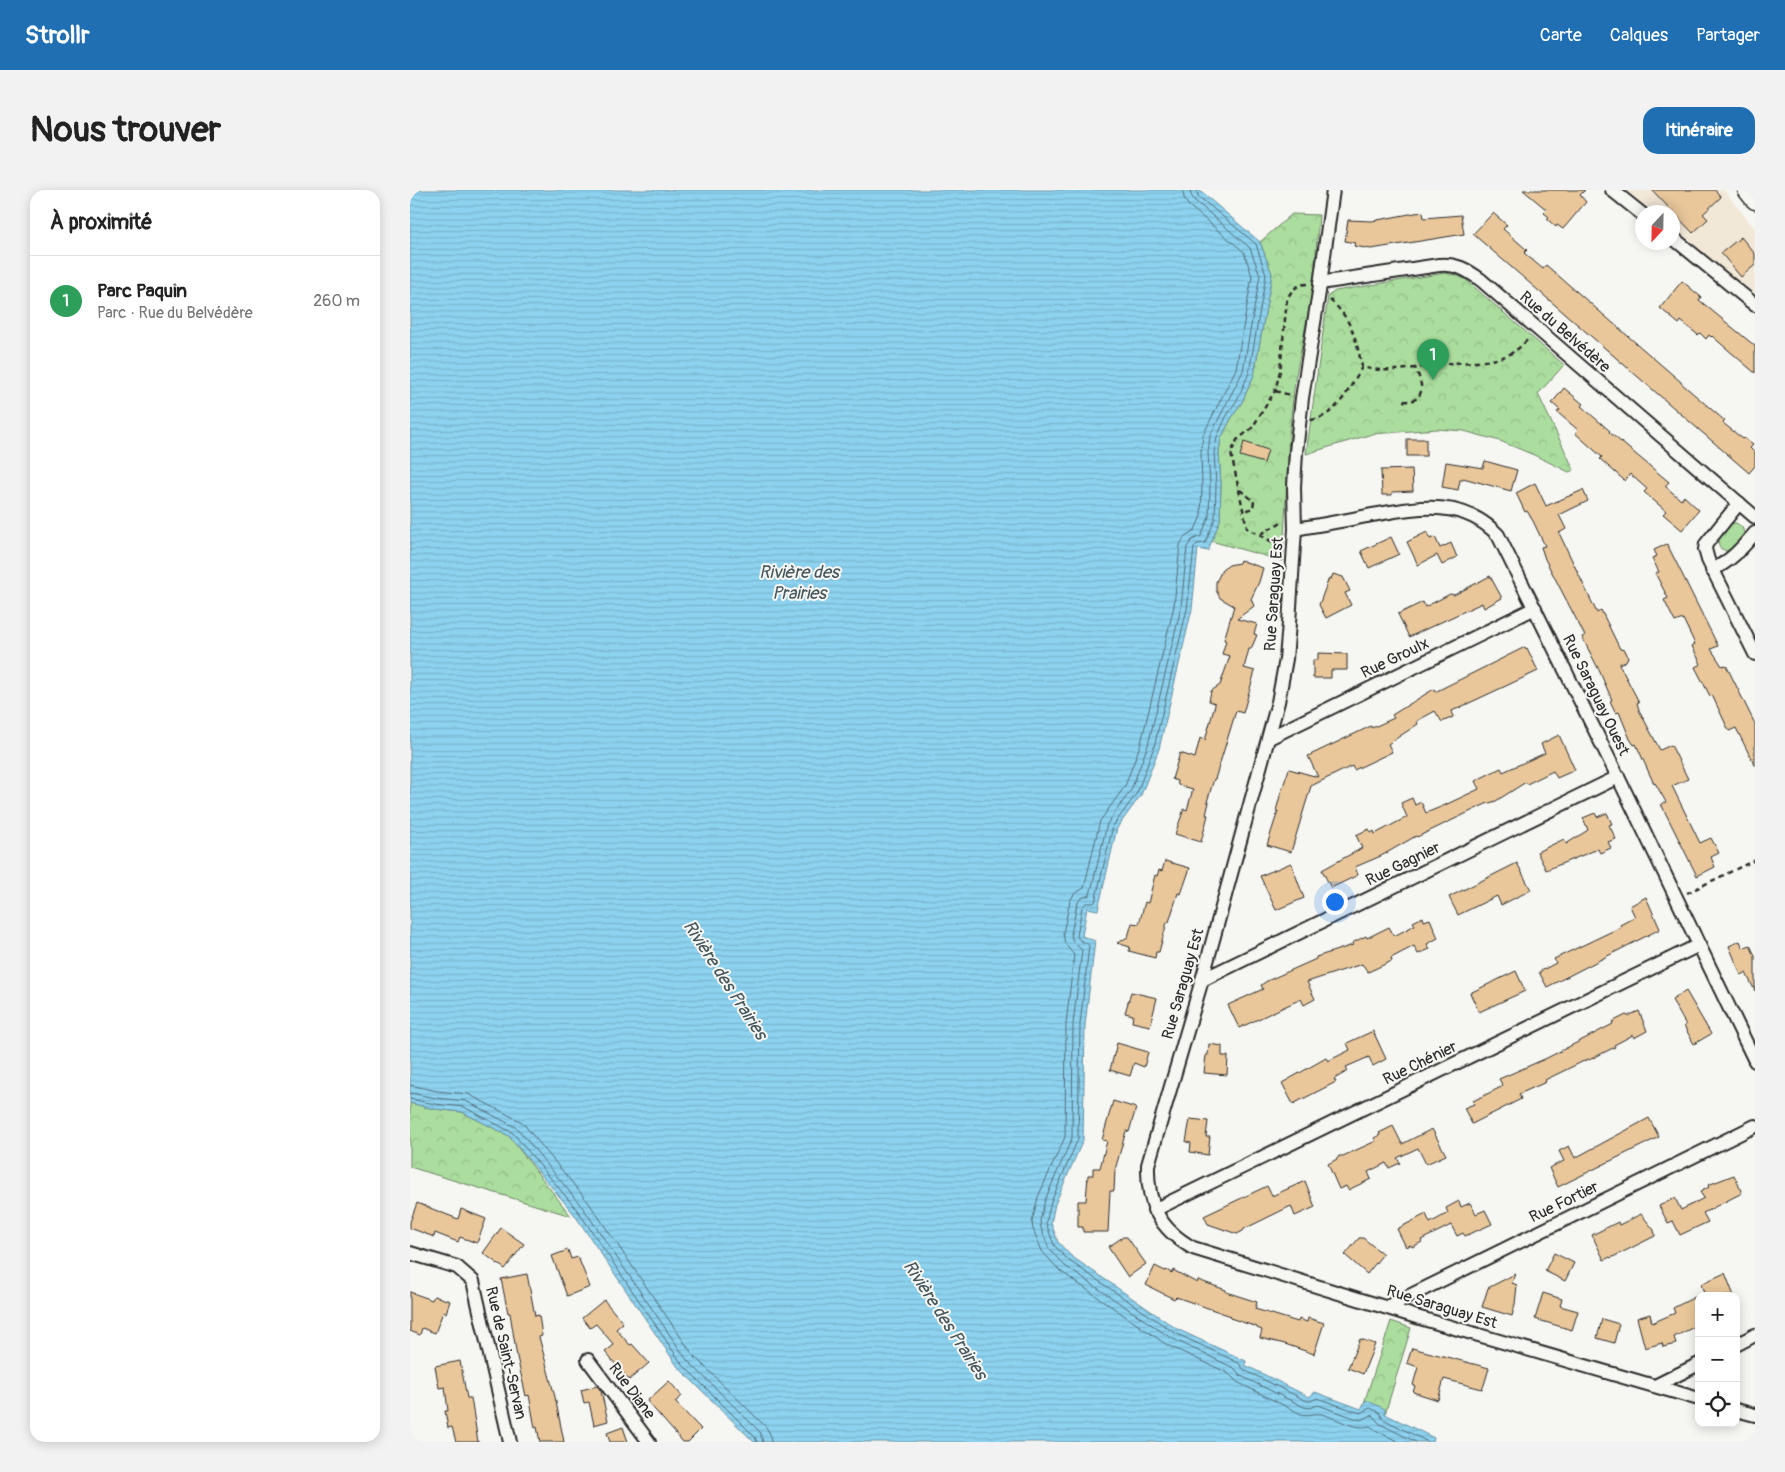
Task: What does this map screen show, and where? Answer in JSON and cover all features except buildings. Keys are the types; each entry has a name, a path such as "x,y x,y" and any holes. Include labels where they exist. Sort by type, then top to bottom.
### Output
{"main road":[{"path":"1747,190 1755,200"}],"street":[{"name":"Rue Saraguay Est","path":"1332,190 1299,422 1296,458 1295,529 1286,659 1269,738 1202,980 1148,1165 1150,1197 1154,1210 1168,1230 1177,1239 1193,1248 1695,1398"},
{"path":"1612,190 1635,208"},
{"path":"1680,244 1755,305"},
{"name":"Rue du Belvédère","path":"1319,287 1439,265 1462,267 1481,280 1755,517"},
{"path":"1739,503 1706,544 1706,554 1712,570 1755,654"},
{"name":"Rue Saraguay Ouest","path":"1295,529 1408,509 1430,507 1465,513 1479,518 1498,535 1618,777 1755,1061"},
{"path":"1712,570 1737,554 1755,532"},
{"name":"Rue Groulx","path":"1269,738 1535,608"},
{"name":"Rue Gagnier","path":"1202,980 1618,777"},
{"name":"Rue Chénier","path":"1154,1210 1699,945"},
{"name":"Rue Fortier","path":"1387,1307 1755,1126"},
{"name":"Rue de Saint-Servan","path":"410,1252 457,1267 473,1282 510,1442"},
{"path":"1740,1343 1755,1335"},
{"name":"Rue Diane","path":"588,1360 649,1442"},
{"path":"1655,1386 1695,1366"},
{"path":"1740,1411 1755,1415"}],"path":[{"path":"1293,554 1261,534 1249,531 1247,528 1232,453 1237,440 1246,434 1260,416 1275,391 1280,371 1287,299 1293,290 1303,284 1307,284 1319,287 1347,318 1356,338 1362,366 1340,402 1329,412 1316,420 1299,422"},
{"path":"1362,366 1372,370 1387,370 1488,360 1509,355 1537,329"},
{"path":"1403,401 1412,400 1420,394 1422,383 1415,368"},
{"path":"1239,489 1254,501 1253,508 1244,512"},
{"path":"1261,534 1295,514"},
{"path":"1677,898 1755,860"}],"shaded area":[{"path":"1623,190 1724,190 1755,229 1755,296 1680,235 1680,205 1643,205"}],"green space":[{"path":"1292,214 1319,215 1313,288 1295,380 1289,435 1283,561 1211,541 1220,520 1221,484 1219,453 1221,438 1242,402 1254,375 1272,274 1260,242"},
{"path":"1445,273 1456,275 1466,280 1564,365 1538,394 1574,470 1569,472 1500,441 1464,431 1437,429 1372,434 1306,454 1328,296 1335,291"},
{"path":"1733,523 1742,527 1744,533 1733,549 1726,551 1720,548 1720,537"},
{"path":"410,1103 434,1109 462,1112 509,1136 571,1216 410,1167"},
{"path":"1391,1321 1411,1328 1385,1414 1363,1406"}],"water":[{"name":"Rivière des Prairies","path":"410,190 1199,190 1260,242 1272,274 1254,375 1242,402 1221,438 1219,453 1221,484 1220,520 1208,551 1198,549 1192,609 1159,749 1141,795 1117,828 1098,910 1087,908 1082,936 1095,941 1085,1025 1083,1140 1055,1204 1051,1223 1058,1242 1071,1256 1177,1329 1246,1361 1245,1365 1309,1397 1315,1392 1361,1409 1366,1400 1385,1409 1385,1414 1434,1438 1433,1442 754,1442 678,1367 574,1214 509,1136 462,1112 434,1109 410,1103"}],"place":[{"name":"Parc Paquin","path":"1433,380"}]}
